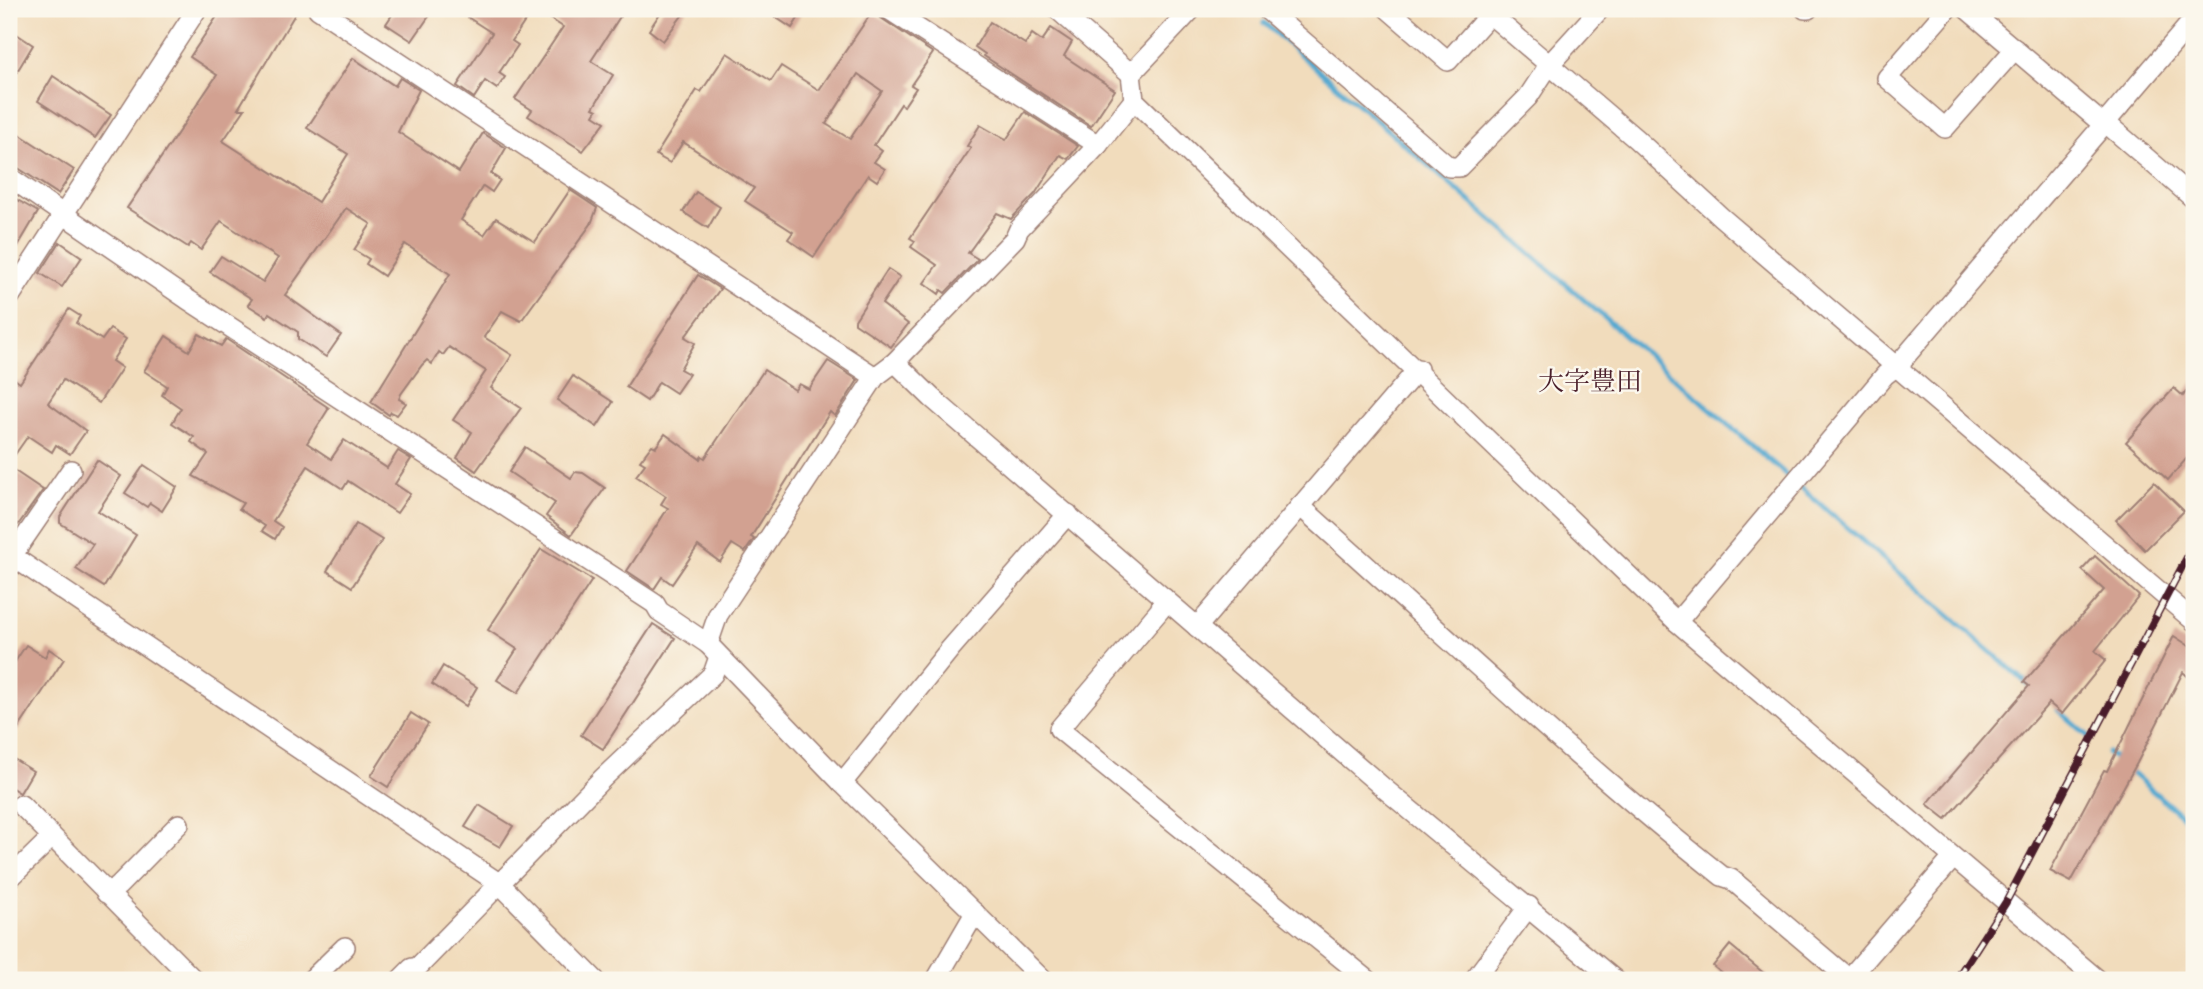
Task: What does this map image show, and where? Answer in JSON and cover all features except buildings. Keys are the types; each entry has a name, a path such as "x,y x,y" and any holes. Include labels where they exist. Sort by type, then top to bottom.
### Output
{"street":[{"path":"9,298 197,9"},
{"path":"318,9 875,377"},
{"path":"888,9 1098,145"},
{"path":"1057,9 1131,74 1134,100 1418,369 1677,622 1952,859 2098,980"},
{"path":"1131,74 1192,9"},
{"path":"1266,9 1449,167 1459,167 1528,97 1549,65 1600,9"},
{"path":"1388,9 1448,61 1487,11 1721,217 1898,365 2194,621"},
{"path":"1947,9 1887,78 1945,128 2014,49"},
{"path":"1967,9 2194,199"},
{"path":"1677,622 1885,375 1898,365 2194,19"},
{"path":"400,980 412,968 418,967 603,778 713,674 718,615 875,377 895,362 1015,238 1019,229 1098,145 1134,100"},
{"path":"9,177 211,314 655,604 659,611 713,650 842,783 1042,980"},
{"path":"895,362 932,398 1386,790 1615,980"},
{"path":"1197,627 1418,369"},
{"path":"71,470 10,555 500,884 595,980"},
{"path":"1300,506 1479,665 1580,760 1691,851 1723,876 1731,879 1849,980 1952,859"},
{"path":"842,783 951,648 1068,514"},
{"path":"1164,598 1160,610 1059,729 1368,980"},
{"path":"21,805 194,980"},
{"path":"106,893 118,886 179,824"},
{"path":"9,879 52,837"},
{"path":"1474,980 1529,906"},
{"path":"936,980 975,913"},
{"path":"311,980 345,947"}],"waterway":[{"path":"1264,23 1791,479"},
{"path":"1798,485 2029,685"},
{"path":"2058,710 2088,736"},
{"path":"2108,753 2119,762"},
{"path":"2126,768 2190,823"},
{"path":"2044,980 2051,974"}],"railway":[{"path":"1956,980 2006,902 2194,544"}],"district":[{"name":"大字豊田","path":"1590,381"}]}
